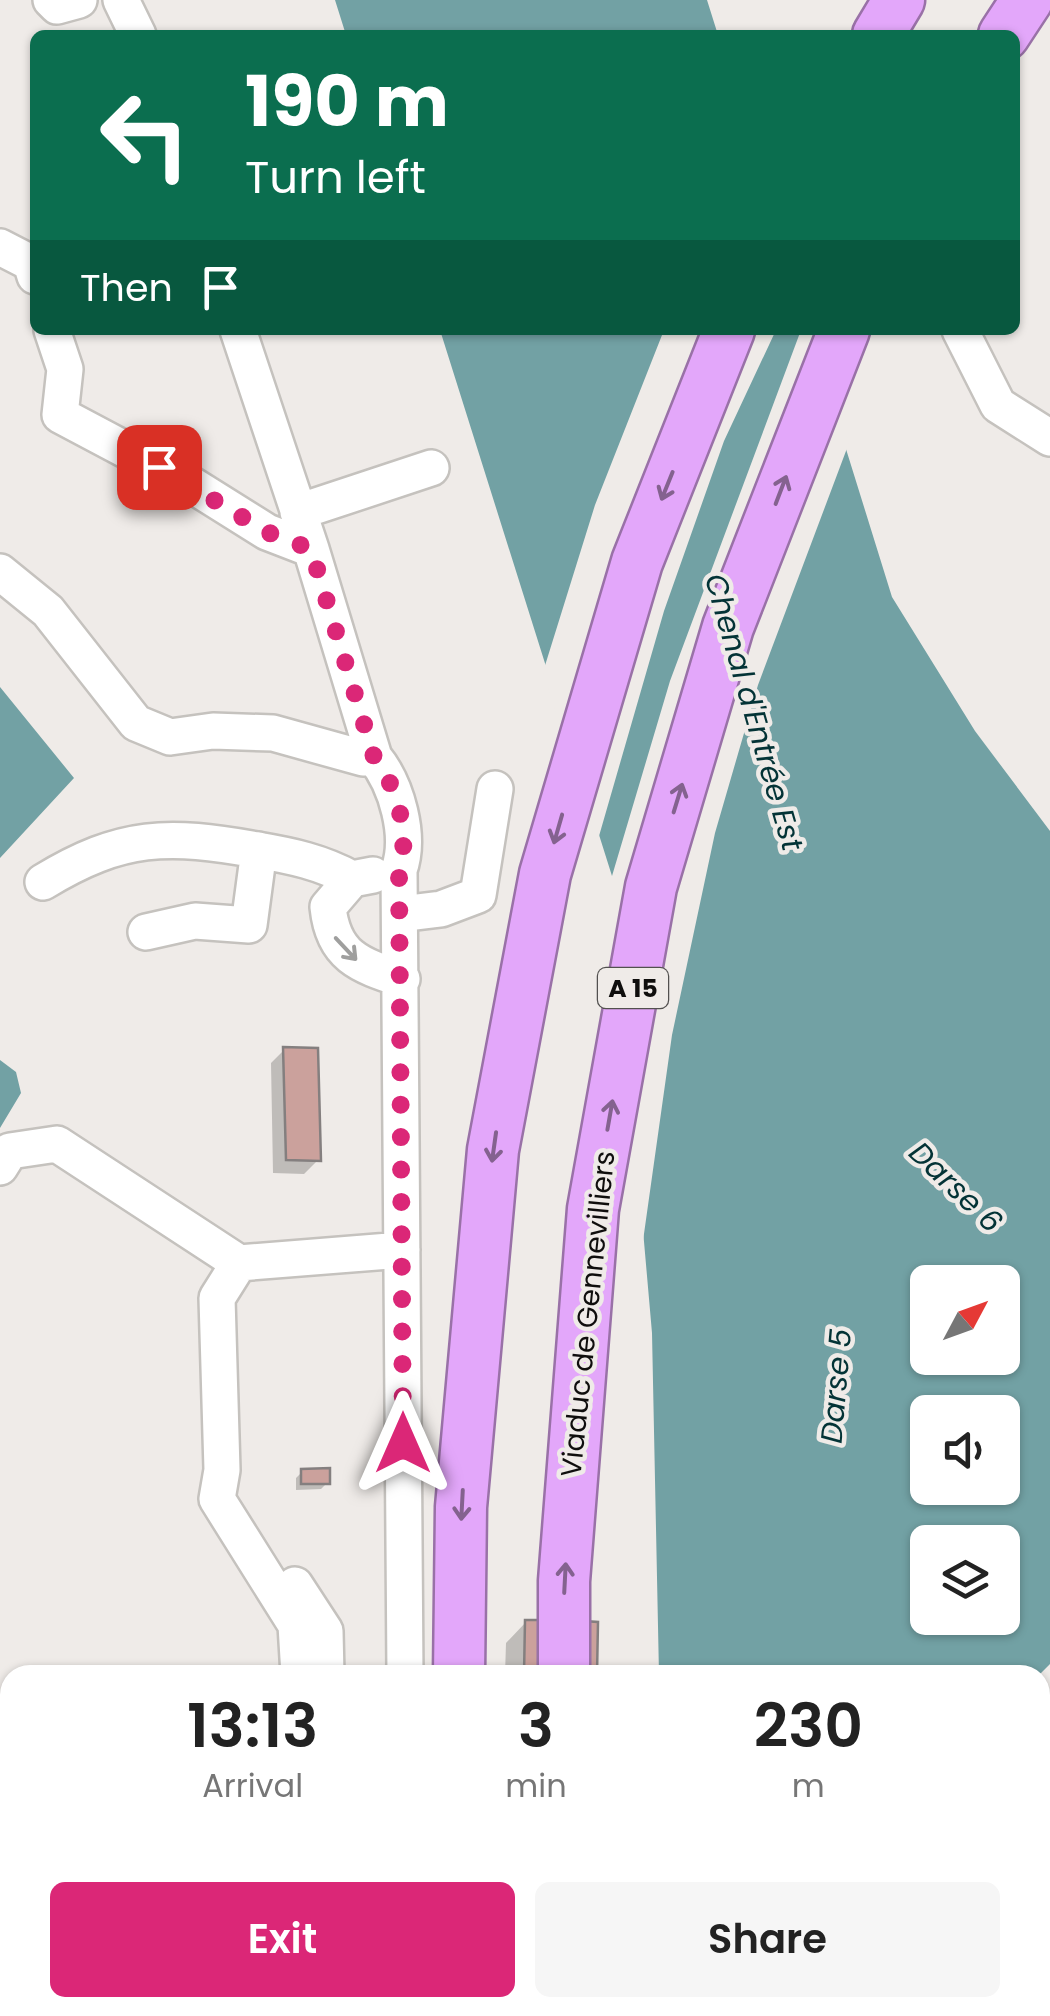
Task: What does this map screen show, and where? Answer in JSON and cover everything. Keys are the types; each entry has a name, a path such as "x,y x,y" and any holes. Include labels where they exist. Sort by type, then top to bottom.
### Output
{"highway":[{"path":"881,30 899,0"},
{"path":"1007,30 1027,0"},
{"path":"459,1665 461,1508 493,1150 545,874 637,562 727,335"},
{"name":"Viaduc de Gennevilliers","path":"564,1665 564,1581 593,1209 651,886 728,628 842,335"}],"street":[{"path":"51,0 57,6 79,0"},
{"path":"121,0 136,30"},
{"path":"0,246 30,261"},
{"path":"54,335 65,369 60,415 192,484 267,532 311,549"},
{"path":"240,335 311,549 369,758 383,852 399,870 405,1665"},
{"path":"963,335 998,405 1050,438"},
{"path":"298,512 431,468"},
{"path":"0,572 48,611 136,723 170,737 213,732 272,733 369,758"},
{"path":"400,914 442,909 478,895 495,789"},
{"path":"43,882 91,856 135,843 188,838 322,862 352,879"},
{"path":"146,932 195,922 250,926 258,850"},
{"path":"399,870 352,879 328,907 330,929 341,949 367,968 402,979"},
{"path":"0,1166 10,1151 56,1144 239,1264 402,1250"},
{"path":"239,1264 217,1298 222,1470 217,1499 296,1624 298,1665"},
{"path":"222,1470 324,1631 326,1665"}],"water":[{"path":"335,0 707,0 716,30 344,30"},
{"path":"442,335 811,335 892,597 975,731 1050,831 1050,1664 659,1665 652,1333 612,876"},
{"path":"0,687 74,778 0,858"},
{"path":"0,1060 16,1072 21,1093 0,1128"}],"pier":[{"path":"662,335 774,335 724,441 664,611 597,843 543,672 595,505"},
{"path":"799,335 816,335 849,443 758,685 715,833 672,1035 641,1255 609,896 670,681"}],"building":[{"path":"144,473 167,485 157,503 134,491"},
{"path":"283,1047 318,1048 321,1161 286,1160"},
{"path":"330,1468 330,1484 301,1484 301,1469"},
{"path":"539,1616 585,1617 584,1621 598,1622 597,1665 524,1665 525,1620 539,1620"}],"route":[{"path":"159,467 267,532 311,549 374,757 387,772 396,802 406,852 399,870 403,1443"}],"water label":[{"name":"Chenal d'Entrée Est","path":"754,712"},
{"name":"Darse 6","path":"956,1187"},
{"name":"Darse 5","path":"836,1386"}]}
